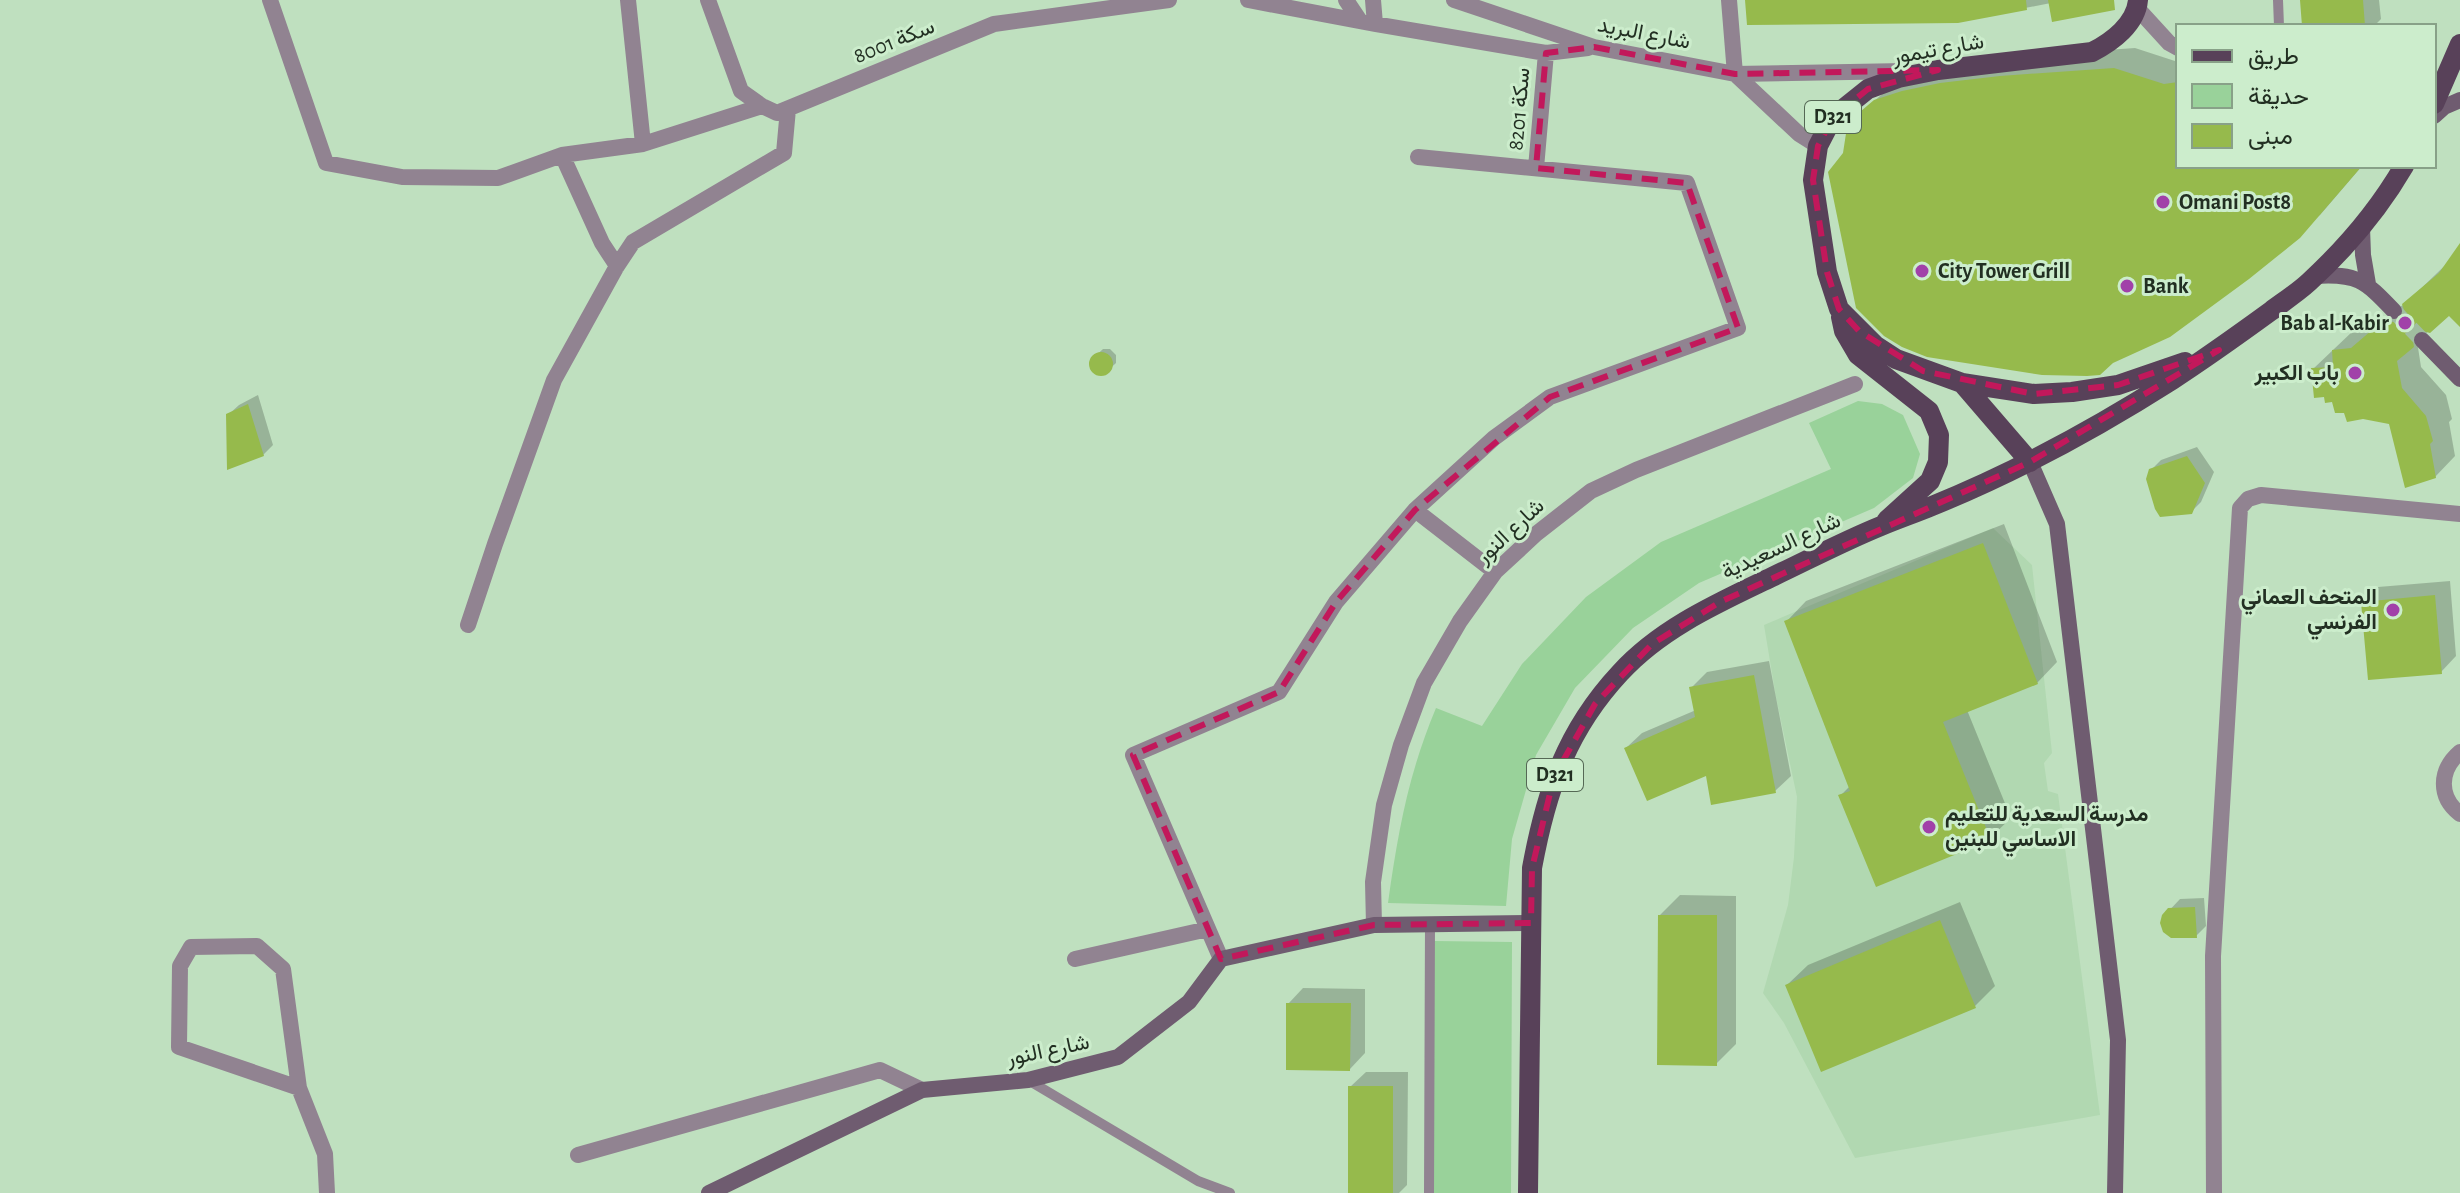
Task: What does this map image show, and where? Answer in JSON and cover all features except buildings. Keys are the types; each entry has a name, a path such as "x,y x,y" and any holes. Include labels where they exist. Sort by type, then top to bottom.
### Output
{"main road":[{"name":"شارع تيمور","path":"1880,526 1930,481 1938,462 1939,435 1929,411 1858,355 1844,331 1827,272 1813,180 1818,146 1833,117 1868,89 1898,78 1938,70 2092,52 2108,44 2126,27 2138,4"},
{"path":"2436,99 2460,44"},
{"name":"شارع السعيدية","path":"1528,1193 1532,868 1540,822 1554,777 1573,738 1620,673 1652,644 1698,614 1880,526 1933,506 2030,462 2102,424 2219,350 2315,276 2362,227 2403,168"},
{"name":"شارع تيمور","path":"1839,309 1859,331 1896,359 1962,383 2034,394 2118,385 2219,350"},
{"path":"1962,383 2030,462"}],"street":[{"path":"270,0 326,163 402,177 498,178 562,155 643,144 762,106"},
{"path":"628,0 643,144"},
{"path":"708,0 741,91 762,106"},
{"name":"سكة 8001","path":"762,106 777,113 994,24 1169,0"},
{"path":"1248,0 1546,53 1594,47"},
{"path":"1346,0 1368,23"},
{"path":"1368,23 1373,0"},
{"name":"شارع البريد","path":"1454,0 1594,47 1735,74 1938,70"},
{"path":"1729,0 1735,74 1799,134 1818,146"},
{"path":"2138,4 2169,43 2176,47"},
{"name":"سكة 8201","path":"1536,168 1546,53"},
{"path":"2436,114 2460,100"},
{"path":"468,625 554,380 617,266 633,242 784,153 788,109"},
{"path":"562,155 602,243 617,266"},
{"path":"1418,157 1687,183 1738,328 1550,397 1494,438 1415,510 1336,602 1279,692 1133,755 1221,959 1374,925 1531,923"},
{"path":"2362,227 2368,284"},
{"path":"2315,276 2342,276 2368,284 2394,311"},
{"path":"2422,340 2460,379"},
{"name":"شارع النور","path":"1374,925 1373,882 1384,805 1401,745 1424,683 1460,621 1495,572 1536,534 1591,491 1636,470 1855,384"},
{"path":"2030,462 2057,524 2118,1040 2115,1193"},
{"path":"2214,1193 2213,956 2240,508 2248,499 2261,495 2460,514"},
{"path":"1415,510 1495,572"},
{"path":"2460,752 2450,762 2443,782 2449,804 2460,814"},
{"path":"1075,959 1208,929"},
{"path":"299,1088 179,1047 180,966 191,947 257,946 283,969 299,1088 325,1154 327,1193"},
{"name":"شارع النور","path":"709,1193 922,1090 1028,1080 1118,1057 1189,1002 1221,959"},
{"path":"578,1155 880,1070 922,1090"}],"lane":[{"path":"2278,0 2279,24"},
{"path":"1429,1193 1430,924"},
{"path":"1028,1080 1198,1181 1230,1193"}],"highlighted area":[{"path":"1594,47 1735,74 1938,70 1868,89 1833,117 1818,146 1813,180 1827,272 1839,309 1859,331 1923,371 2034,394 2118,385 2219,350 2030,462 1720,602 1652,644 1595,704 1554,777 1532,868 1531,923 1374,925 1221,959 1133,755 1279,692 1336,602 1415,510 1550,397 1738,328 1687,183 1536,168 1546,53"}],"shaded area":[{"name":"مدرسة السعدية للتعليم الاساسي للبنين","path":"1993,528 2032,565 2052,753 2044,763 2048,791 2058,794 2100,1115 1855,1158 1784,1023 1763,993 1788,905 1797,797 1764,625"}],"green space":[{"path":"1858,401 1882,404 1903,415 1920,454 1913,478 1874,508 1699,583 1633,628 1575,688 1536,755 1512,839 1506,906 1388,903 1405,804 1436,708 1482,726 1522,664 1586,597 1661,542 1831,469 1809,423"},
{"path":"1434,941 1512,942 1511,1193 1433,1193"}],"tunnel":[{"path":"2394,311 2422,340"}],"place":[{"name":"Omani Post8","path":"2163,202"},
{"name":"City Tower Grill","path":"1922,271"},
{"name":"Bank","path":"2127,286"},
{"name":"Bab al-Kabir","path":"2405,323"},
{"name":"باب الکبیر","path":"2355,373"},
{"name":"المتحف العماني الفرنسي","path":"2393,610"},
{"name":"مدرسة السعدية للتعليم الاساسي للبنين","path":"1929,827"}]}
